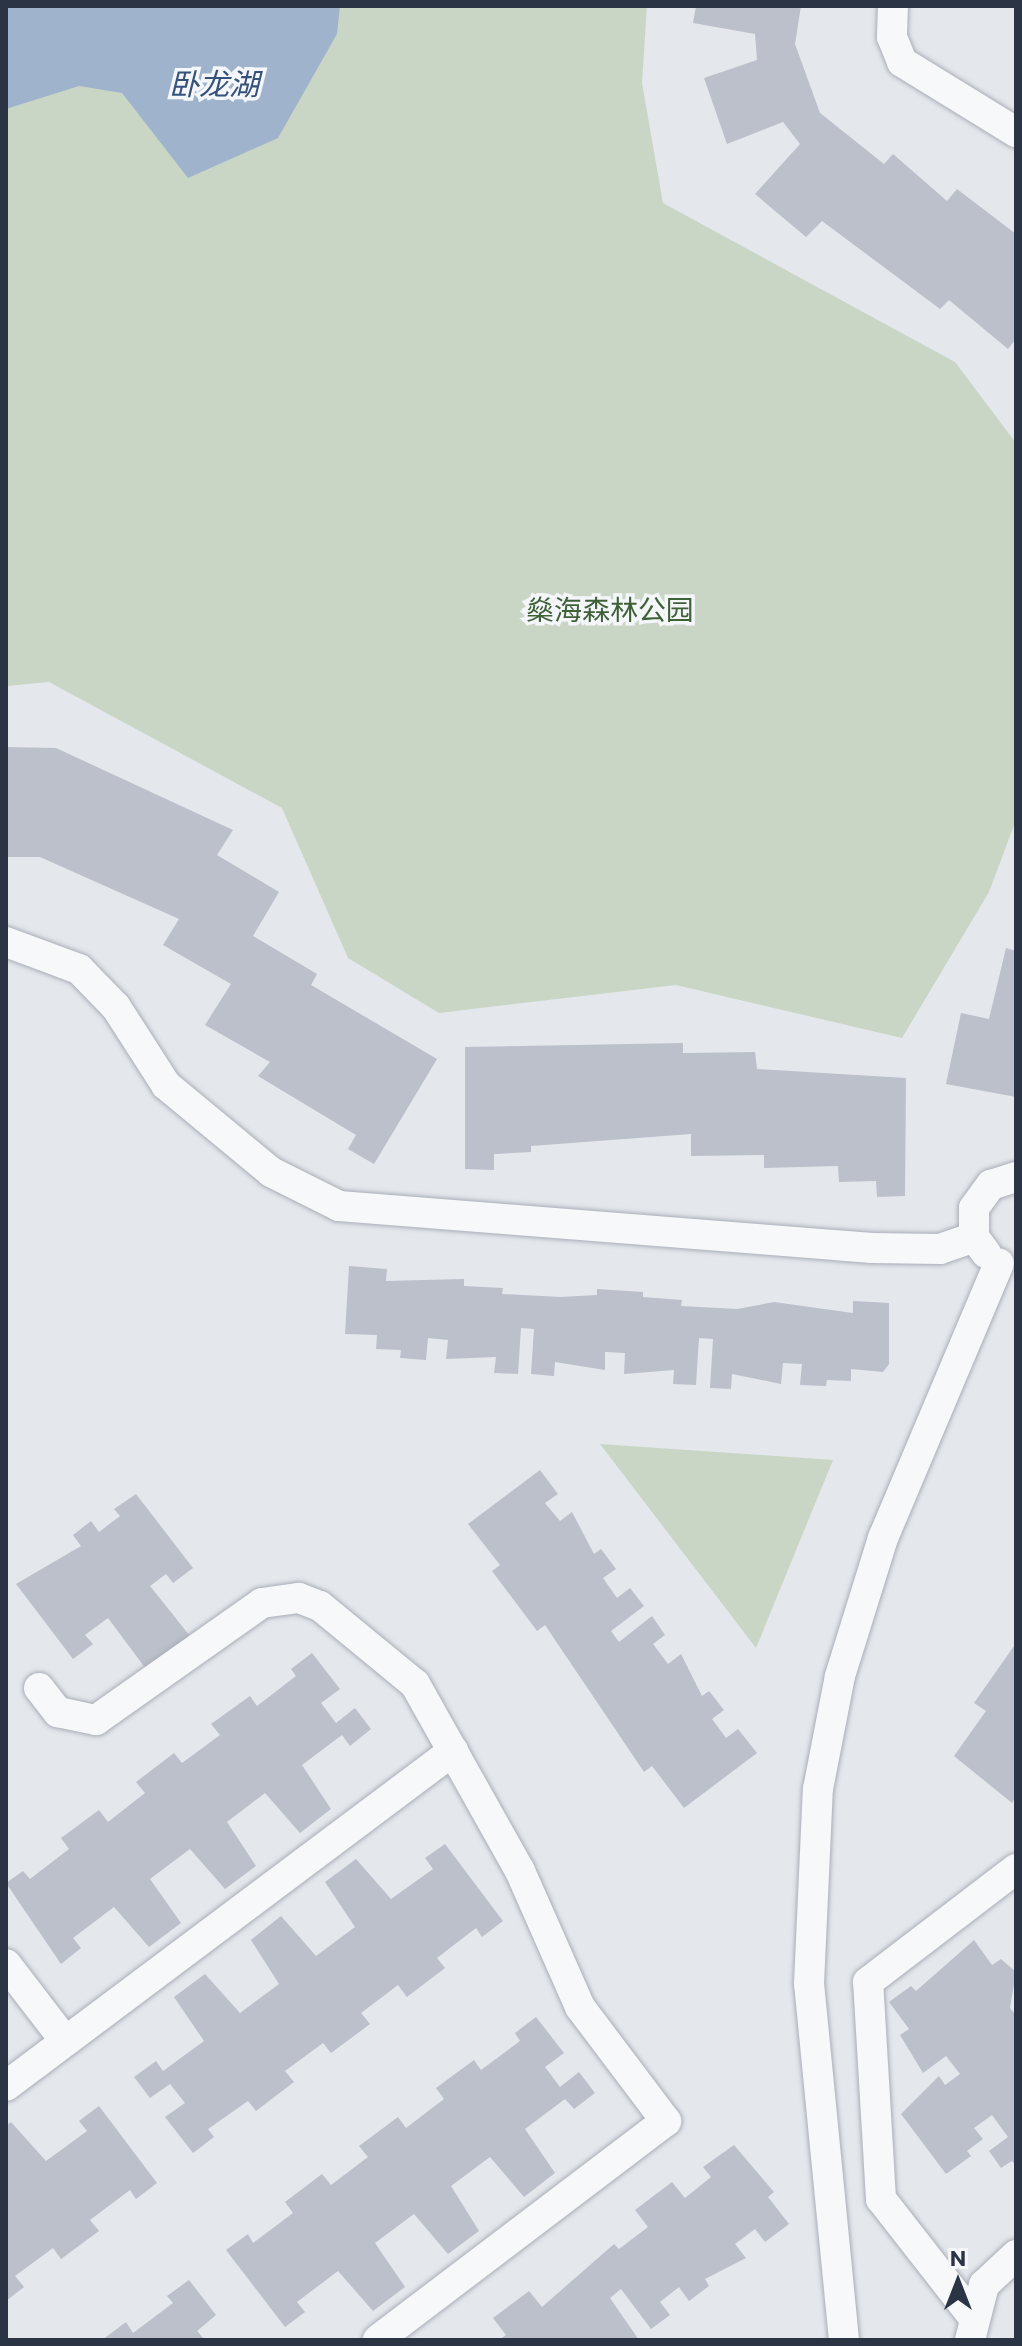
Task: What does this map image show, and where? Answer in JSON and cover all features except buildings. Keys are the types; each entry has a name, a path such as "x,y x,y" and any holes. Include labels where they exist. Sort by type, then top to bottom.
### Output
{"lane":[{"path":"893,6 892,37 902,62 1016,132"},
{"path":"6,942 79,969 116,1007 166,1085 271,1172 339,1206 872,1248 940,1249 974,1237"},
{"path":"974,1237 980,1195 1016,1177"},
{"path":"844,2340 809,1984 818,1789 846,1653 883,1538 1008,1265 974,1237"},
{"path":"39,1688 58,1712 96,1720 244,1613 299,1598 402,1669 453,1751 520,1871 580,2007 666,2121 378,2340"},
{"path":"6,2086 453,1751"},
{"path":"972,2329 881,2199 868,1982 1016,1869"},
{"path":"6,1964 65,2041"},
{"path":"972,2329 984,2285 1016,2255"}],"green space":[{"name":"燊海森林公园","path":"6,6 647,6 642,83 663,203 955,362 1016,443 1016,820 989,892 902,1038 676,985 439,1013 348,958 282,808 49,682 6,686"},
{"path":"600,1444 833,1460 756,1648"}],"water":[{"name":"卧龙湖","path":"6,6 340,6 337,34 278,138 188,178 122,93 79,86 6,109"}]}
